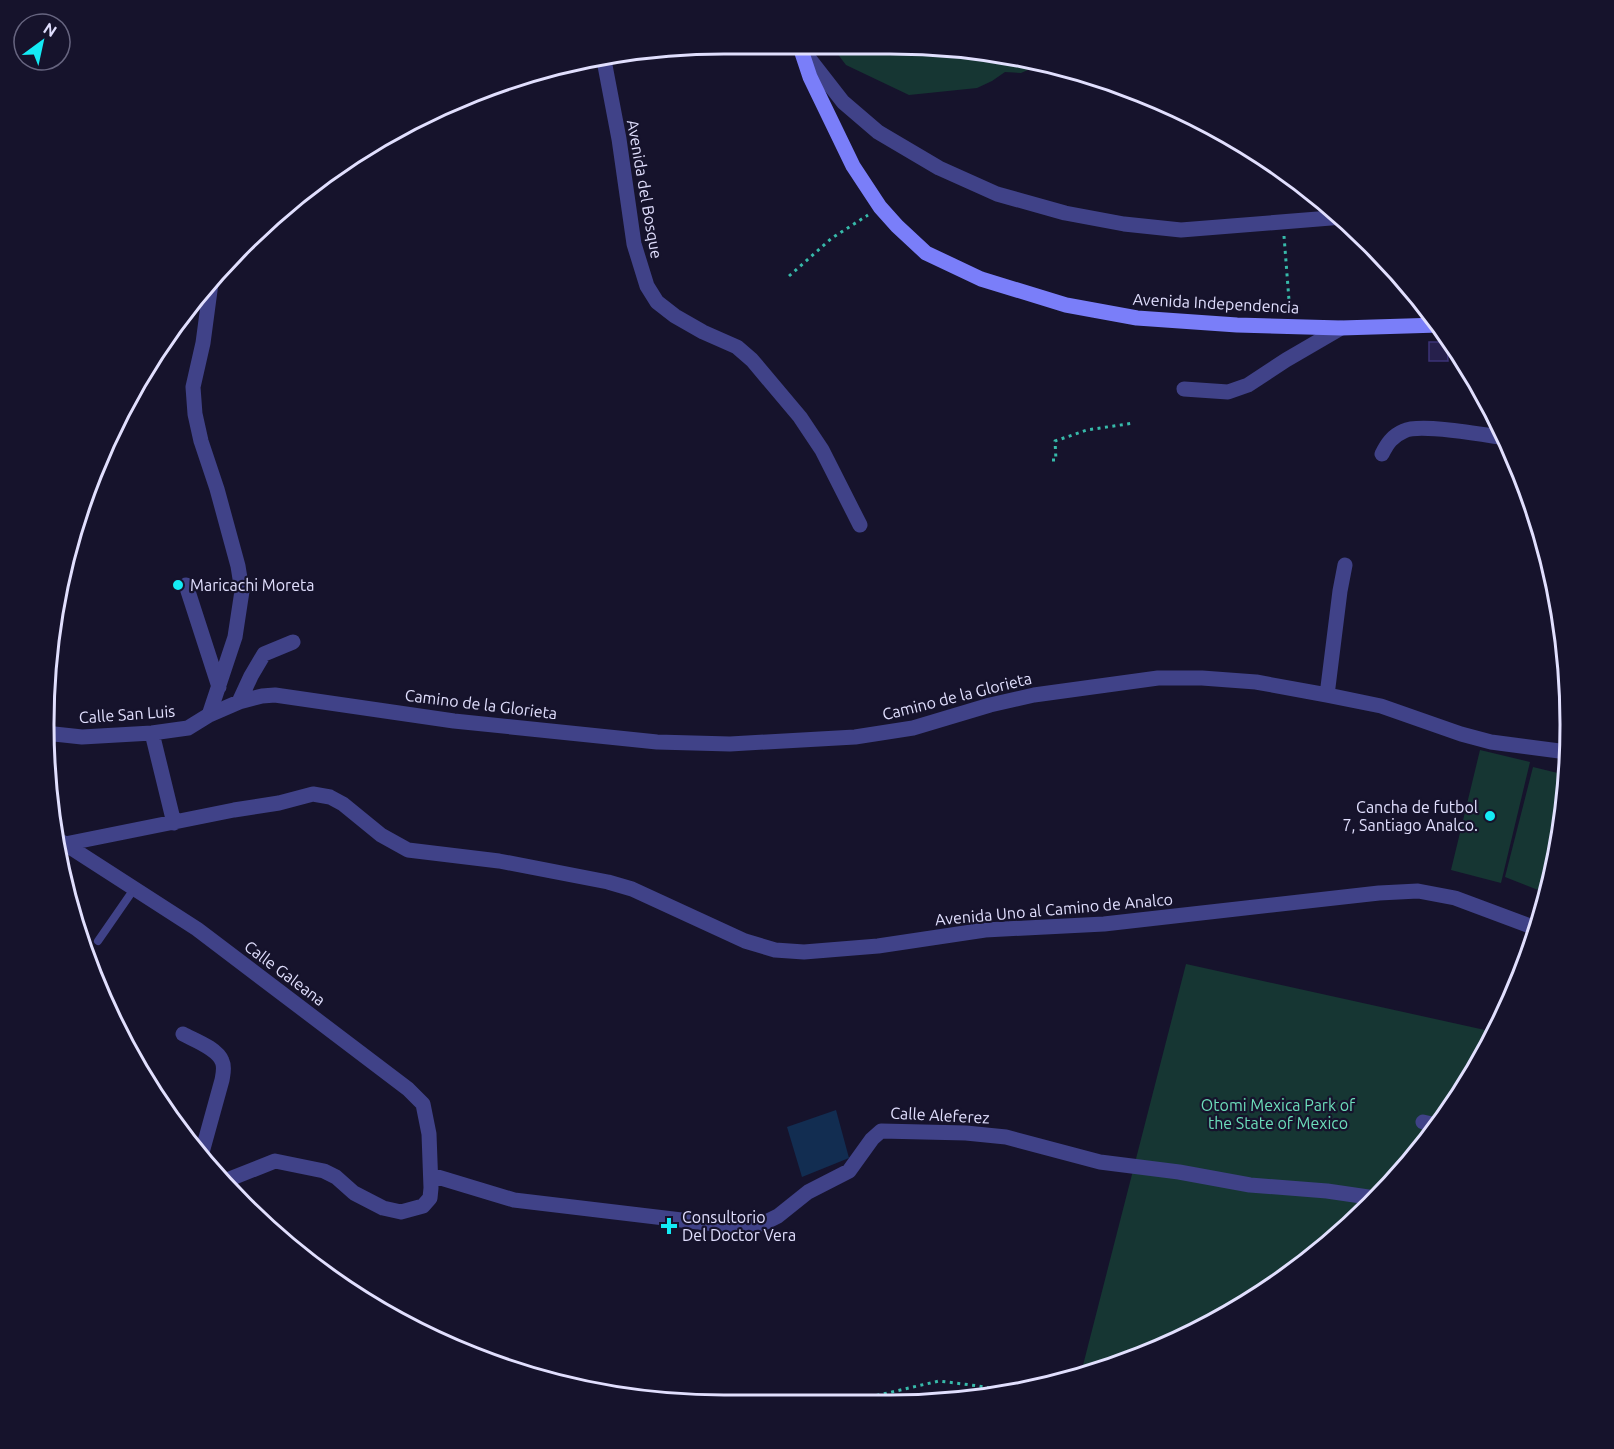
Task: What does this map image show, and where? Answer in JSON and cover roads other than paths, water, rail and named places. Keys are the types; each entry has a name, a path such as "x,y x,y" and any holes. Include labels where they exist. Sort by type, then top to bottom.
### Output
{"street":[{"name":"Avenida Independencia","path":"802,54 810,77 853,166 880,207 926,253 981,279 1066,305 1137,318 1237,325 1341,328 1428,325"},
{"path":"806,54 843,102 878,132 939,168 998,194 1065,213 1124,224 1181,230 1330,218"},
{"name":"Avenida del Bosque","path":"605,65 619,139 633,244 647,286 657,302 675,316 737,347 752,360 800,417 822,450 861,525"},
{"path":"209,296 193,387 195,414 238,566 242,591 235,638 209,715"},
{"path":"1184,389 1228,392 1248,385 1341,328"},
{"path":"1382,454 1389,441 1406,430 1420,429 1495,437"},
{"path":"1327,695 1345,565"},
{"path":"186,585 219,687"},
{"path":"239,702 250,676 264,654 293,642"},
{"name":"Camino de la Glorieta","path":"209,715 239,702 274,695 454,721 657,742 730,744 855,737 913,728 1034,694 1158,678 1202,678 1256,682 1381,706 1491,742 1559,751"},
{"name":"Calle San Luis","path":"54,734 82,737 152,733 188,728 209,715"},
{"path":"152,733 174,822"},
{"name":"Avenida Uno al Camino de Analco","path":"65,841 279,803 313,794 330,797 343,804 381,835 408,850 499,861 608,882 632,889 745,941 775,950 804,952 878,946 985,930 1104,924 1379,892 1418,891 1455,898 1529,925"},
{"name":"Calle Galeana","path":"65,844 197,929 408,1089 423,1104 429,1134 431,1175 430,1198 423,1206 400,1212 382,1208 354,1193 336,1177 324,1171 275,1161 231,1179"},
{"path":"183,1034 218,1054 224,1068 204,1146"},
{"name":"Calle Aleferez","path":"431,1175 514,1200 746,1226 762,1224 778,1216 808,1192 849,1171 872,1138 881,1131 905,1130 966,1132 1006,1137 1100,1162 1179,1172 1250,1185 1366,1197"}],"lane":[{"path":"98,941 134,889"}],"water":[{"path":"836,1110 849,1158 802,1177 787,1127"}],"place":[{"name":"Maricachi Moreta","path":"178,585"},
{"name":"Cancha de futbol 7, Santiago Analco.","path":"1490,816"},
{"name":"Consultorio Del Doctor Vera","path":"669,1226"}],"park label":[{"name":"Otomi Mexica Park of the State of Mexico","path":"1278,1114"}]}
